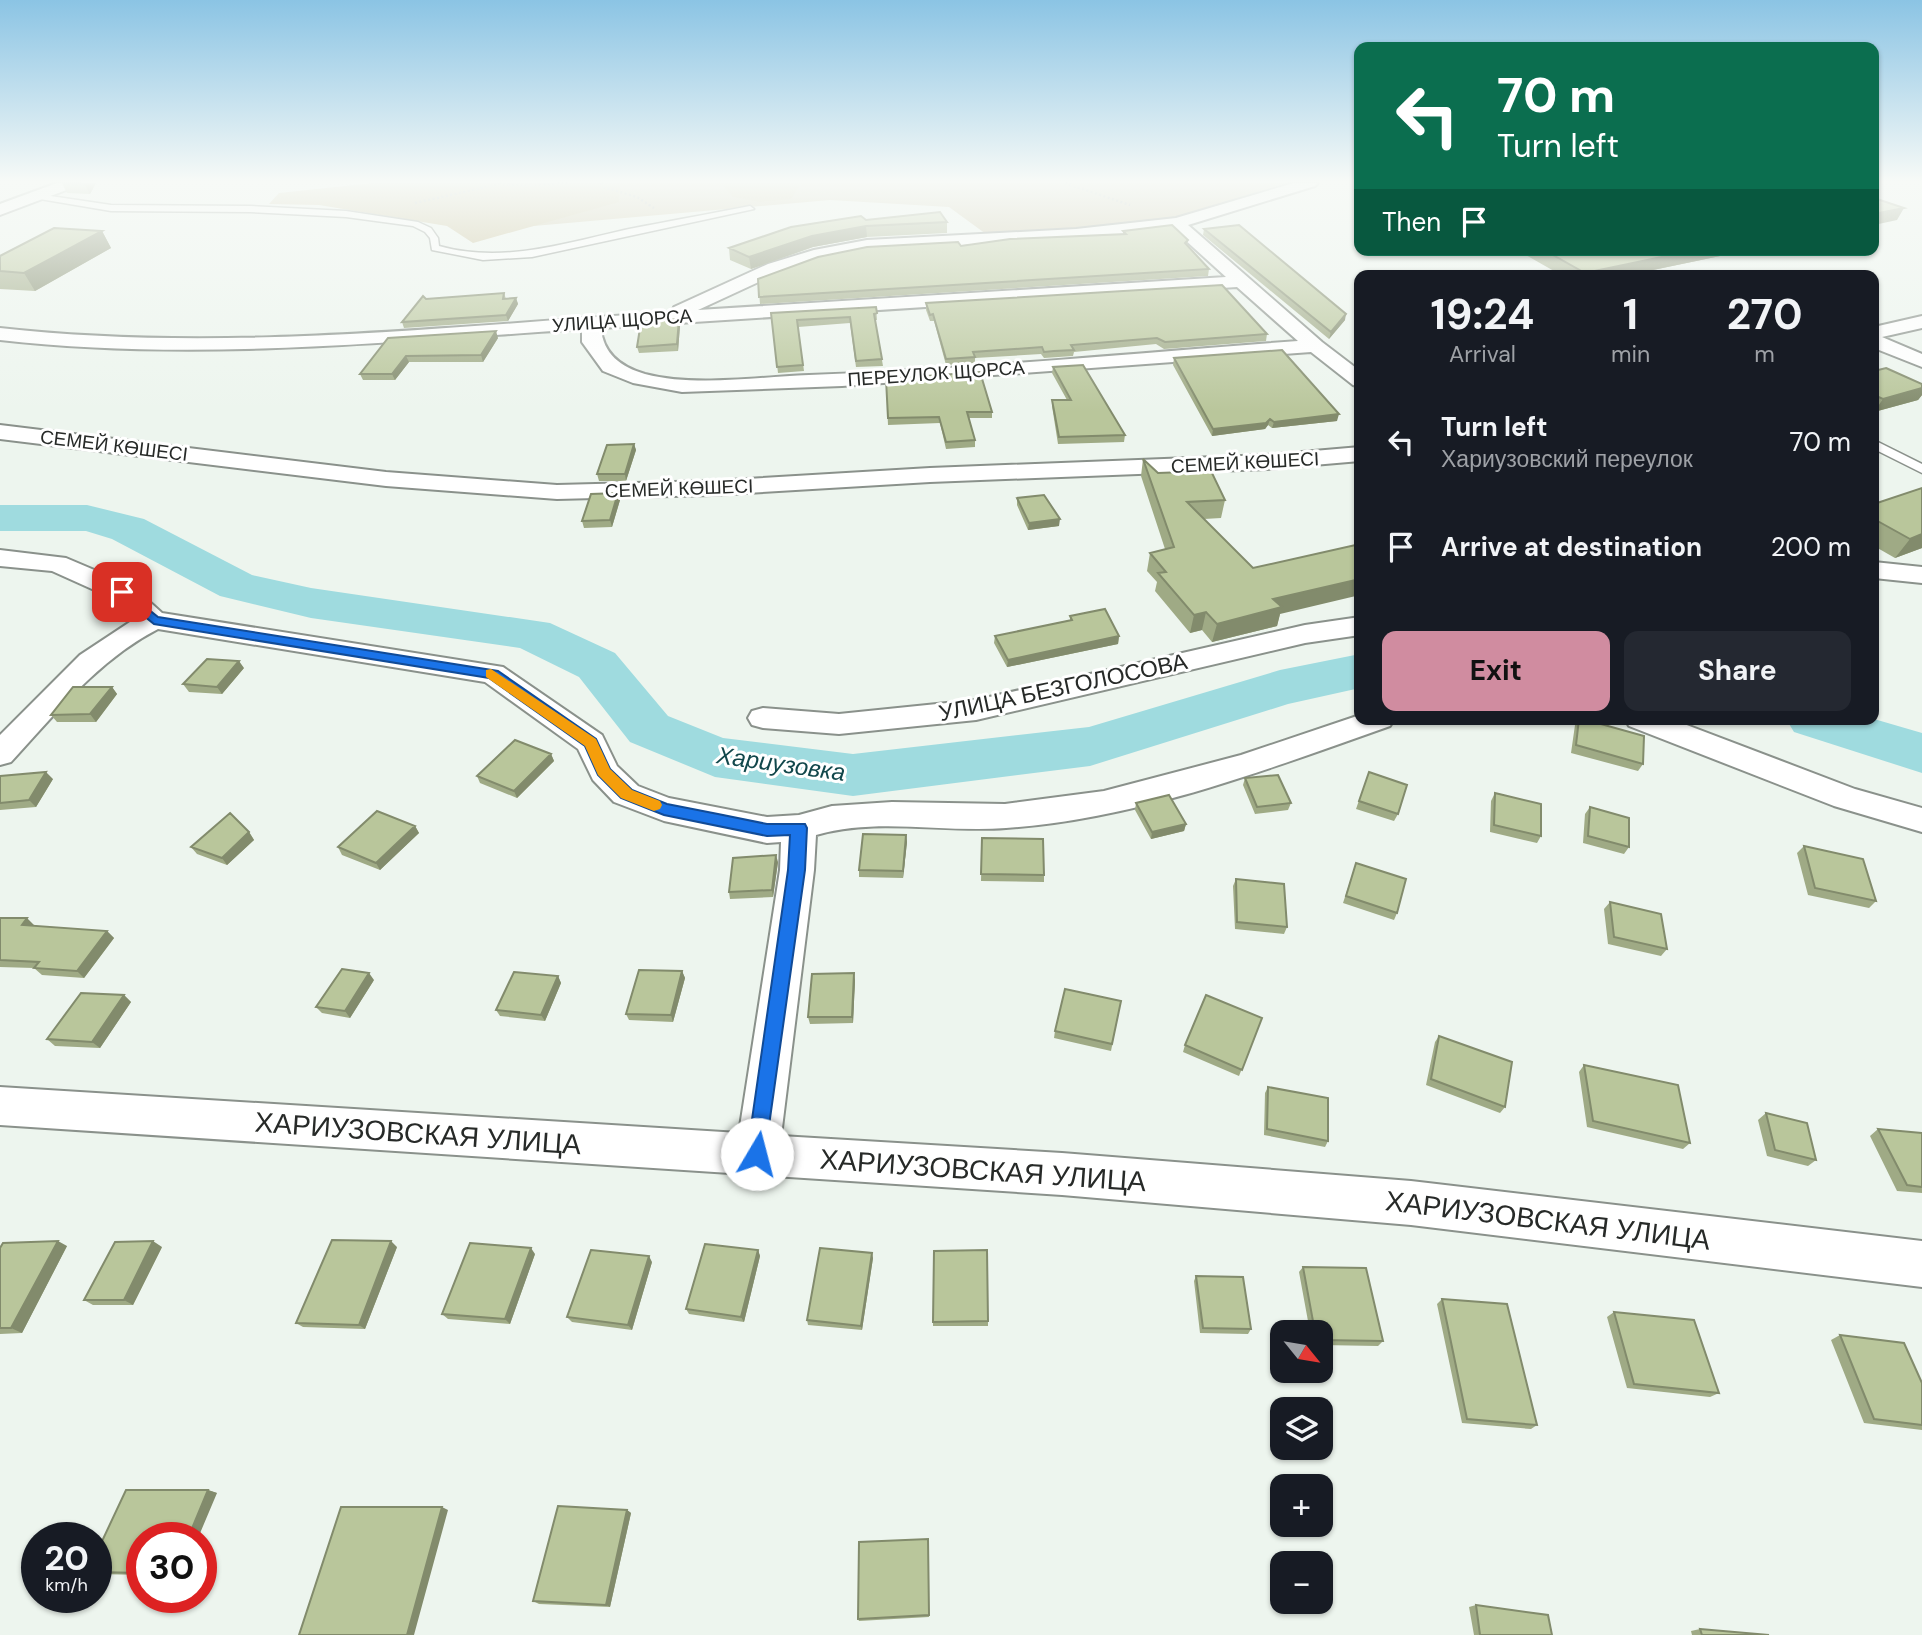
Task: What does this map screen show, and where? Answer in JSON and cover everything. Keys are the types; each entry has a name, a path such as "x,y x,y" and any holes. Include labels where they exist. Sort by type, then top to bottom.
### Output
{"street":[{"path":"668,317 774,268 803,259"},
{"path":"1217,259 1315,346 1354,376"},
{"name":"УЛИЦА ЩОРСА","path":"0,334 71,342 280,343 1243,281"},
{"path":"1879,332 1922,322"},
{"name":"ПЕРЕУЛОК ЩОРСА","path":"591,323 592,342 610,367 640,379 682,386 829,381 1315,346"},
{"path":"1879,343 1922,361"},
{"name":"СЕМЕЙ КӨШЕСІ","path":"0,432 386,479 557,492 712,488 930,475 1268,462 1354,455"},
{"path":"0,558 57,564 122,592 154,620 493,674 591,743 604,772 626,794 664,809 767,830 799,828 832,818 892,814 1004,816 1104,803 1248,764 1362,725"},
{"path":"1879,571 1922,575"},
{"path":"0,754 108,646 131,630 154,620"},
{"name":"УЛИЦА БЕЗГОЛОСОВА","path":"763,718 839,724 976,710 1278,640 1354,627"},
{"path":"1656,725 1846,798 1922,820"},
{"path":"757,1154 797,870 799,828"},
{"name":"ХАРИУЗОВСКАЯ УЛИЦА","path":"0,1106 1062,1174 1411,1203 1922,1264"}],"lane":[{"path":"1879,447 1922,469"}],"building":[{"path":"0,259 49,259 24,273 0,271"},
{"path":"812,259 1200,259 1209,269 759,297 758,279"},
{"path":"1241,259 1280,259 1346,314 1331,332"},
{"path":"1561,259 1651,259 1599,270 1580,270"},
{"path":"1222,285 1267,334 1165,342 1157,338 1071,345 1074,350 1044,352 1042,347 973,352 975,357 946,359 933,314 930,315 926,303"},
{"path":"504,293 503,299 516,298 506,315 402,322 423,296 426,299"},
{"path":"876,307 877,313 874,314 882,359 856,361 850,317 797,320 803,365 777,367 771,313"},
{"path":"679,319 677,344 637,347 641,322"},
{"path":"496,331 481,355 406,356 392,374 360,374 388,338"},
{"path":"1282,350 1339,414 1274,422 1270,419 1266,423 1213,429 1174,358"},
{"path":"1083,365 1125,435 1059,437 1052,400 1071,400 1053,367"},
{"path":"1886,368 1922,384 1922,388 1883,399 1879,397 1879,370"},
{"path":"980,372 992,412 967,412 975,440 946,442 939,417 888,418 886,379"},
{"path":"634,444 625,474 597,474 607,445"},
{"path":"1143,459 1158,473 1211,471 1225,500 1187,502 1253,568 1354,545 1354,580 1273,599 1282,607 1217,624 1206,612 1194,615 1158,573 1166,572 1150,553 1174,547"},
{"path":"1922,488 1922,534 1910,539 1879,522 1879,502"},
{"path":"618,493 610,520 582,521 591,494"},
{"path":"1044,495 1060,519 1029,523 1017,498"},
{"path":"1105,609 1119,636 1008,660 995,636 1072,620 1070,616"},
{"path":"207,659 239,661 217,687 183,684"},
{"path":"73,687 112,687 90,714 51,715"},
{"path":"1578,725 1605,725 1644,736 1643,764 1576,745"},
{"path":"515,740 551,754 514,791 477,776"},
{"path":"46,772 29,800 0,803 0,776"},
{"path":"1369,772 1407,785 1398,814 1359,801"},
{"path":"1278,775 1291,803 1257,807 1245,778"},
{"path":"1495,793 1541,804 1541,836 1494,825"},
{"path":"1169,795 1186,824 1152,832 1136,803"},
{"path":"1590,807 1629,818 1629,847 1588,836"},
{"path":"377,811 415,826 376,863 338,847"},
{"path":"230,813 249,832 222,858 191,847"},
{"path":"863,834 906,835 903,871 859,870"},
{"path":"982,838 1043,839 1044,875 981,874"},
{"path":"1804,846 1863,859 1876,901 1815,888"},
{"path":"776,855 772,890 729,892 733,858"},
{"path":"1356,863 1406,879 1397,913 1346,896"},
{"path":"1236,879 1284,884 1287,927 1237,922"},
{"path":"1610,902 1661,914 1667,949 1614,937"},
{"path":"0,918 27,918 22,925 107,931 77,971 34,968 39,962 0,960"},
{"path":"342,969 369,973 345,1011 316,1007"},
{"path":"639,970 682,971 671,1015 626,1014"},
{"path":"514,972 558,976 541,1015 496,1010"},
{"path":"854,973 852,1017 808,1017 812,974"},
{"path":"1065,989 1121,1001 1112,1044 1055,1031"},
{"path":"81,993 124,995 92,1042 47,1039"},
{"path":"1206,995 1262,1018 1242,1070 1185,1045"},
{"path":"1439,1036 1512,1062 1505,1107 1431,1079"},
{"path":"1584,1065 1678,1085 1690,1143 1593,1121"},
{"path":"1268,1087 1328,1098 1328,1141 1267,1129"},
{"path":"1766,1113 1807,1123 1816,1160 1775,1150"},
{"path":"1878,1129 1922,1133 1922,1187 1907,1185"},
{"path":"332,1240 391,1241 359,1325 296,1323"},
{"path":"58,1241 11,1328 0,1328 0,1248 3,1243"},
{"path":"153,1241 124,1300 84,1300 115,1242"},
{"path":"470,1243 531,1248 505,1319 442,1314"},
{"path":"705,1244 758,1250 741,1317 686,1309"},
{"path":"820,1248 872,1253 861,1326 807,1320"},
{"path":"591,1250 649,1256 628,1325 567,1317"},
{"path":"987,1250 988,1321 933,1322 934,1251"},
{"path":"1303,1267 1366,1268 1383,1341 1334,1340 1334,1320 1313,1320"},
{"path":"1196,1276 1243,1277 1251,1329 1203,1328"},
{"path":"1442,1299 1507,1304 1537,1425 1467,1419"},
{"path":"1614,1312 1694,1320 1719,1393 1634,1384"},
{"path":"1840,1335 1904,1343 1922,1383 1922,1425 1874,1419"},
{"path":"126,1490 208,1490 195,1522 126,1522 126,1573 112,1572 111,1522"},
{"path":"558,1506 627,1510 606,1605 533,1601"},
{"path":"341,1507 442,1507 407,1635 299,1635"},
{"path":"928,1539 929,1615 858,1619 859,1542"},
{"path":"1476,1605 1548,1615 1552,1635 1480,1635"},
{"path":"1700,1629 1769,1635 1702,1635"}],"waterway":[{"name":"Хариузовка","path":"0,518 87,518 128,529 237,586 311,603 532,634 597,665 649,729 715,757 853,775 1090,746 1280,688 1354,672"},
{"name":"Хариузовка","path":"1832,725 1922,753"}],"slow traffic":[{"path":"491,673 591,743 604,772 626,794 654,805"}],"route":[{"path":"122,592 154,620 493,674 591,743 604,772 626,794 664,809 767,830 799,828 797,870 757,1154"}]}
